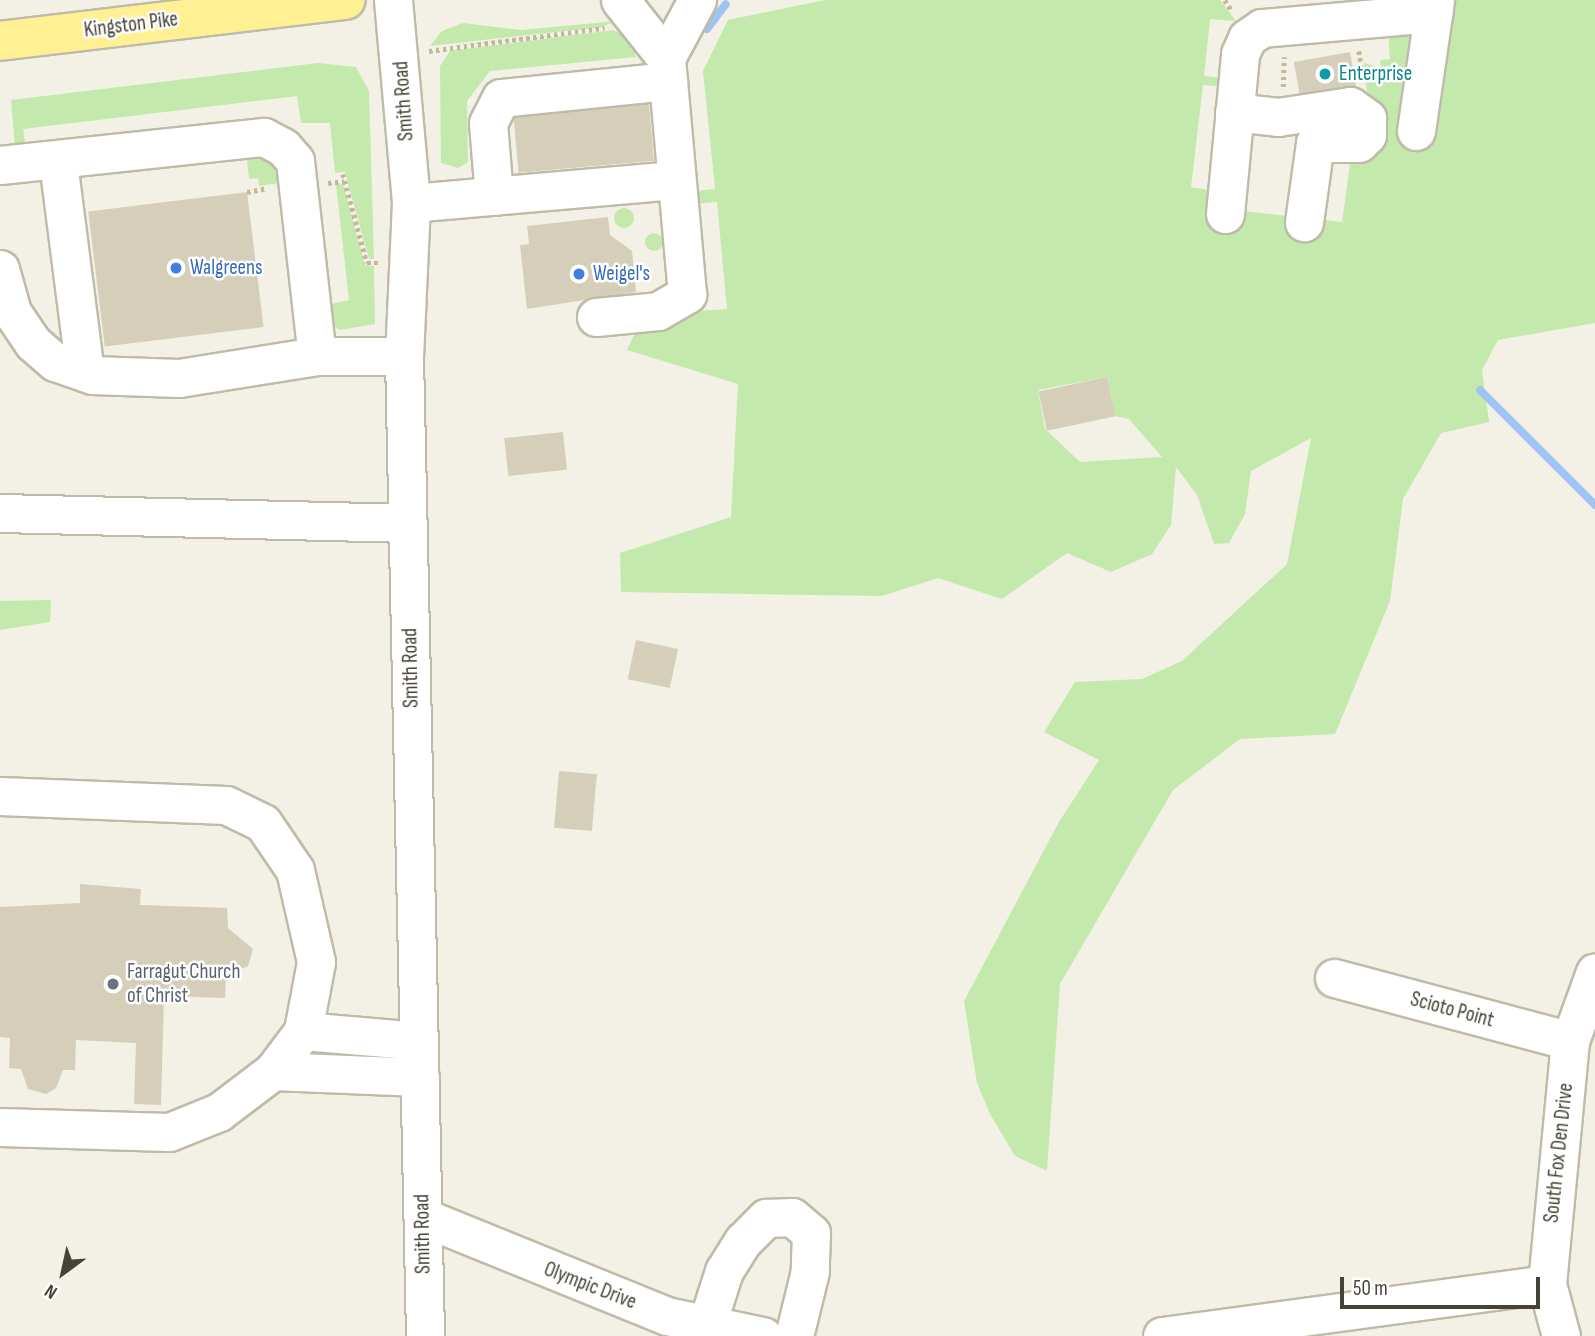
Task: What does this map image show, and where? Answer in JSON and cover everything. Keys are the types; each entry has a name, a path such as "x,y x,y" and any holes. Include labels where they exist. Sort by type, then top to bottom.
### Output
{"main road":[{"name":"Kingston Pike","path":"0,41 346,0"}],"street":[{"name":"Smith Road","path":"393,0 401,54 411,203 404,356 425,1336"},
{"path":"596,317 658,311 687,294 667,69 697,0"},
{"path":"1225,214 1242,45 1262,28 1434,7 1416,131"},
{"path":"630,12 667,69"},
{"path":"494,196 488,123 501,98 667,69"},
{"path":"1234,112 1278,117 1350,106 1362,111 1368,131 1359,143 1315,143 1304,222"},
{"path":"0,165 58,162 264,137 283,146 295,161 317,356"},
{"path":"58,162 70,256 89,289 83,371"},
{"path":"411,203 676,180"},
{"path":"0,269 12,313 26,333 83,371 179,377 317,356 404,356"},
{"path":"0,513 408,523"},
{"path":"0,796 226,806 263,823 295,870 310,916 316,962 303,1031 273,1072 219,1112 169,1132 0,1127"},
{"name":"South Fox Den Drive","path":"1561,1336 1547,1283 1570,1041 1595,972"},
{"name":"Scioto Point","path":"1334,978 1570,1041"},
{"path":"303,1031 420,1059"},
{"path":"273,1072 420,1059"},
{"name":"Olympic Drive","path":"423,1217 655,1311 763,1336"},
{"path":"707,1324 724,1271 743,1241 766,1218 792,1217 811,1233 810,1270 794,1336"},
{"path":"1163,1336 1547,1283"}],"path":[{"path":"401,54 630,12"},
{"path":"1357,41 1366,93 1362,111"},
{"path":"343,174 367,263 379,263"}],"green space":[{"path":"825,0 1220,0 1236,21 1210,19 1204,76 1221,78 1223,87 1203,85 1191,187 1209,190 1242,211 1342,222 1350,164 1328,161 1368,101 1364,63 1381,68 1380,60 1390,59 1388,30 1410,33 1417,49 1449,0 1595,0 1595,323 1498,340 1482,370 1489,422 1441,433 1403,499 1390,601 1335,734 1240,739 1173,790 1060,984 1047,1171 1015,1156 990,1114 977,1083 964,1001 1059,822 1099,760 1044,732 1075,682 1142,679 1182,661 1287,564 1311,438 1251,471 1245,514 1229,543 1214,544 1197,495 1176,467 1171,525 1152,554 1111,572 1067,553 1002,599 938,578 882,596 621,592 620,553 731,517 738,384 627,350 636,331 680,321 680,312 727,309 717,202 695,204 694,191 715,189 703,71 728,20","holes":["1107,377 1115,416 1129,419 1162,457 1080,462 1045,429 1038,390"]},
{"path":"617,21 601,27 430,46 442,31 463,23 521,30"},
{"path":"613,30 629,37 636,57 490,71 467,101 468,162 458,168 441,163 440,66 450,51"},
{"path":"318,63 356,67 369,91 374,259 369,259 345,172 335,173 330,123 301,123 297,96 23,129 26,148 15,147 11,100"},
{"path":"253,156 271,159 279,183 259,186 258,178 249,179 247,160"},
{"path":"343,184 365,265 374,266 375,324 340,330 329,323 327,305 349,300 336,185"},
{"path":"624,208 631,211 634,218 631,225 624,228 617,225 614,218 617,211"},
{"path":"654,233 660,236 663,242 660,248 654,251 648,248 645,242 648,236"},
{"path":"51,600 50,622 0,630 0,601"}],"building":[{"name":"Enterprise","path":"1350,52 1356,87 1300,97 1294,62"},
{"path":"649,104 654,161 518,173 514,116"},
{"name":"Walgreens","path":"247,192 264,327 105,346 88,211"},
{"name":"Weigel's","path":"608,217 610,235 632,251 636,292 527,309 520,245 529,244 527,226"},
{"path":"1107,377 1115,416 1047,431 1039,392"},
{"path":"563,432 567,470 508,476 504,438"},
{"path":"636,640 678,649 670,688 628,679"},
{"path":"559,771 597,774 592,831 554,828"},
{"name":"Farragut Church of Christ","path":"80,884 141,889 140,905 227,908 228,928 253,949 248,966 226,976 225,998 164,996 161,1105 134,1104 136,1043 76,1040 75,1070 63,1070 56,1088 46,1094 28,1089 21,1069 9,1068 10,1038 0,1037 0,907 80,903"}],"waterway":[{"path":"707,29 726,4"},
{"path":"1480,390 1595,505"}],"place":[{"name":"Enterprise","path":"1325,74"},
{"name":"Walgreens","path":"176,268"},
{"name":"Weigel's","path":"579,274"},
{"name":"Farragut Church of Christ","path":"113,984"}]}
